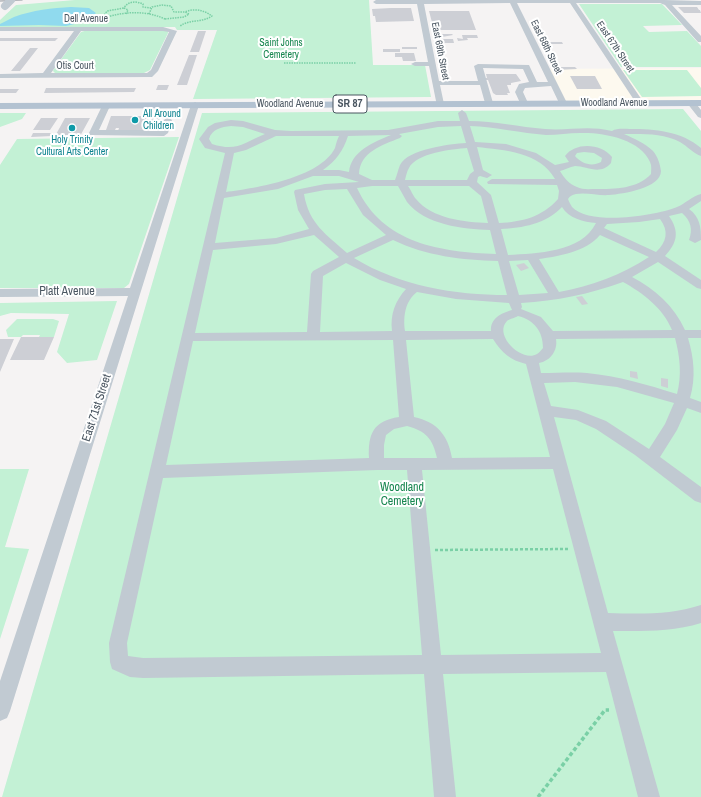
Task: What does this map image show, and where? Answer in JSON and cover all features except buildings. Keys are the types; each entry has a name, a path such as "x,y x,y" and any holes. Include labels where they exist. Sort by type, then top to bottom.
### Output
{"main road":[{"name":"Woodland Avenue","path":"0,106 696,103"}],"street":[{"path":"0,11 12,0"},
{"name":"East 68th Street","path":"512,1 563,103"},
{"path":"376,2 662,1 701,3"},
{"path":"662,1 701,40"},
{"name":"East 69th Street","path":"420,2 440,104"},
{"name":"East 67th Street","path":"573,2 640,103"},
{"name":"Dell Avenue","path":"0,29 79,29 172,26"},
{"name":"Otis Court","path":"0,76 149,75 154,71 172,32 172,26"},
{"path":"45,76 79,29"},
{"path":"415,64 432,64"},
{"path":"489,103 478,66 526,67 534,84"},
{"path":"436,83 483,83"},
{"path":"524,103 519,92 522,86 534,84 554,84"},
{"path":"696,103 701,115"},
{"name":"East 71st Street","path":"0,711 195,105"},
{"path":"106,106 93,133 164,133 168,120"},
{"path":"464,118 479,172 487,176 492,182 491,189 486,195"},
{"path":"275,133 251,125 235,123 219,126 209,130 204,139 208,146 230,151 248,146 265,136 275,133 393,133 464,118 548,132 584,130 667,134 691,144 701,153"},
{"path":"410,130 371,149 361,157 353,172 353,181 355,198 365,212 381,227 421,248 450,254 502,258 531,256 563,251 575,247 592,237 601,225 662,215 682,209 701,197"},
{"path":"548,132 525,146 471,144 444,146 416,156 402,170 400,177 404,192 428,214 458,223 494,226 538,220 548,214 567,194 576,191 593,192 627,190 645,184 656,175 656,162 645,149 628,139 609,132"},
{"path":"348,133 365,138 371,146 371,149"},
{"path":"220,196 280,185 312,173 321,168 338,151 348,133"},
{"path":"525,146 553,168 563,187 563,199 565,206 574,213 601,225 677,268 701,285"},
{"path":"230,151 118,643 119,662 130,667 143,668 613,662"},
{"path":"553,168 560,168 576,163"},
{"path":"479,172 473,176 472,183 486,195 517,312"},
{"path":"312,173 339,173 353,181"},
{"path":"280,185 299,192 353,181 372,183 472,183"},
{"path":"492,182 561,182 576,191"},
{"path":"299,192 304,216 316,231 346,258 365,270 416,288 466,296 514,299 555,295 601,286 623,277 656,257 669,245 672,239 672,230"},
{"path":"662,215 672,230 698,241 700,236 700,225 691,214 682,209"},
{"path":"209,247 276,241 316,231"},
{"path":"313,336 317,274 394,235"},
{"path":"531,256 555,295"},
{"path":"623,277 647,291 660,301 670,313 683,334 689,349 691,361 690,382 685,402 671,431 650,459"},
{"path":"407,421 400,335 398,328 399,313 404,299 411,290 416,288"},
{"name":"Platt Avenue","path":"0,293 135,292"},
{"path":"517,312 531,315 537,319 545,327 549,336 550,349 547,353 537,359 531,360 510,354 502,345 497,334 497,326 504,315 517,312"},
{"path":"188,337 497,334"},
{"path":"549,336 701,334"},
{"path":"531,360 649,797"},
{"path":"536,378 590,379 649,391 701,408"},
{"path":"544,411 563,412 585,417 601,425 701,496"},
{"path":"377,464 376,436 383,427 393,422 407,421 420,423 430,428 437,435 441,444 444,463"},
{"path":"157,472 377,464 558,463"},
{"path":"414,464 445,797"},
{"path":"681,483 701,504"},
{"path":"602,622 650,622 690,619 701,614"}],"path":[{"path":"102,18 107,11 124,8 126,5 135,2 142,3 145,7 152,8"},
{"path":"94,22 102,18 126,14 149,14 164,19 172,26 186,22 205,20 212,16 199,10 174,12 172,6 167,5 156,5 152,8 149,14"},
{"path":"124,8 128,10 126,14"},
{"path":"164,19 189,14 185,12"},
{"path":"284,63 356,63"},
{"path":"429,550 573,549"},
{"path":"538,797 605,710 626,710"}],"shaded area":[{"path":"701,68 701,103 563,103 546,69"}],"green space":[{"name":"Saint Johns Cemetery","path":"75,0 369,0 373,65 425,65 431,97 193,99 217,30 177,30 175,27 0,28 0,20 16,5"},
{"path":"579,4 662,4 682,25 643,26 649,32 687,31 701,46 701,67 621,67"},
{"path":"88,30 162,30 168,31 168,33 150,70 144,73 55,73 53,71 54,69 81,32"},
{"path":"623,70 687,70 701,88 701,96 642,97"},
{"name":"Woodland Cemetery","path":"683,109 701,131 701,797 2,797 202,113"},
{"path":"0,113 26,113 22,119 0,127"},
{"path":"179,137 129,284 124,288 0,288 0,165 17,139"},
{"path":"117,301 97,360 67,363 57,352 69,314 11,313 0,316 0,303"},
{"path":"17,319 53,319 59,321 54,337 23,335 21,337 8,337 6,330"},
{"path":"0,469 29,469 5,547 29,549 0,639"}],"water":[{"path":"71,7 89,8 96,13 87,21 66,26 0,26 0,24 12,18 35,11"}],"railway":[{"path":"0,1 22,0"}],"place":[{"name":"All Around Children","path":"135,120"},
{"name":"Holy Trinity Cultural Arts Center","path":"72,128"}]}
